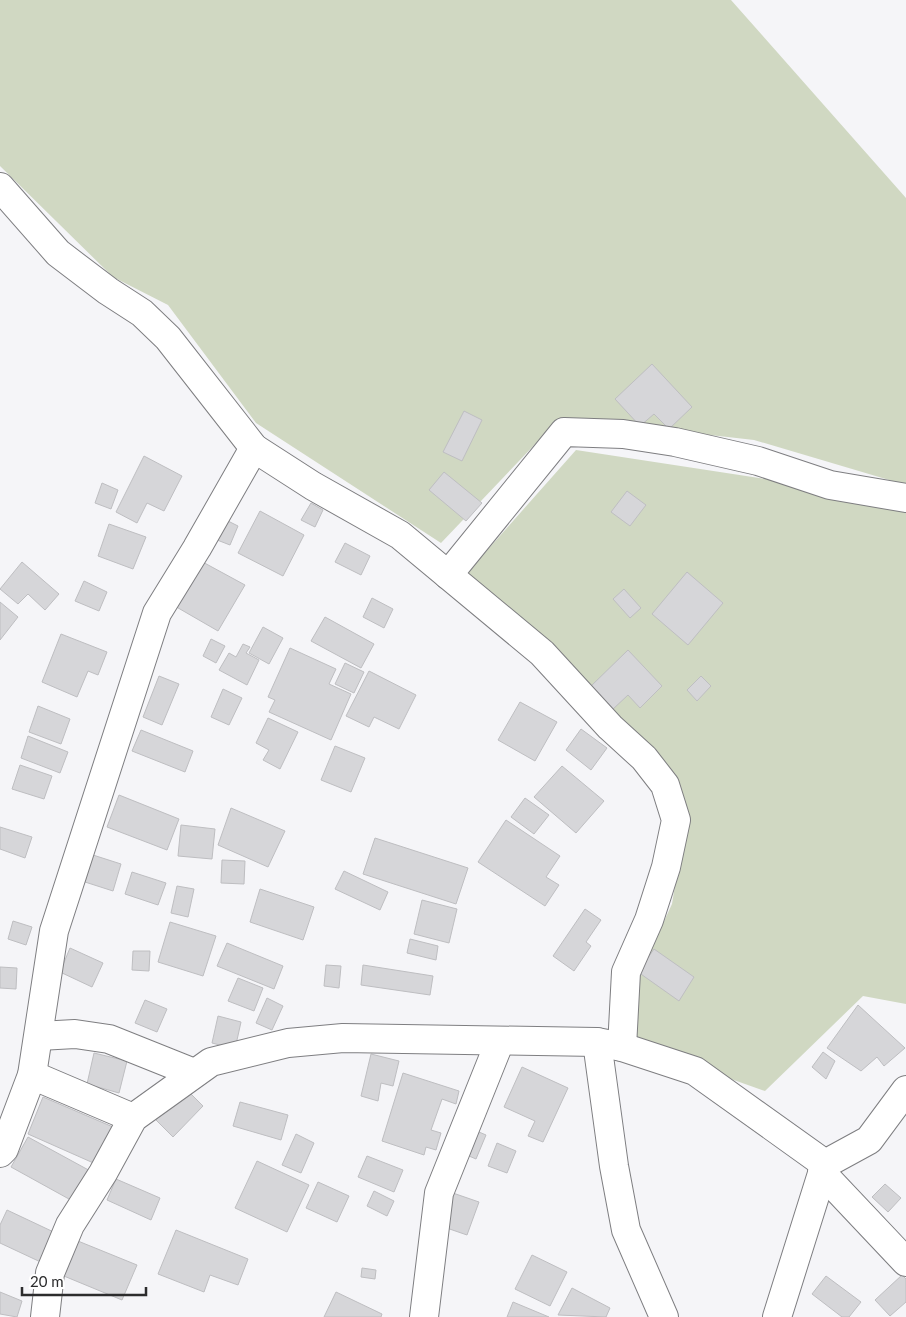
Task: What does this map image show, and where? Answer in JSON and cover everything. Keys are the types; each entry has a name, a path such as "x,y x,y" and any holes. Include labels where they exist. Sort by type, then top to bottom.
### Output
{"street":[{"path":"0,187 58,253 108,291 142,313 168,338 254,448 313,486 400,535 542,653 610,727 644,758 665,785 676,820 666,867 649,920 626,972 610,1044 614,1166 626,1230 664,1317"},
{"path":"448,575 564,432 623,434 675,442 758,461 830,485 906,498"},
{"path":"0,1153 4,1149 32,1075 54,931 157,613 198,548 254,448"},
{"path":"39,1036 75,1034 108,1039 194,1073"},
{"path":"45,1317 50,1273 70,1225 103,1173 132,1118 211,1062 288,1043 343,1038 610,1044 695,1071 823,1169 906,1262"},
{"path":"424,1317 439,1192 500,1041"},
{"path":"32,1075 132,1118"},
{"path":"777,1317 823,1169 869,1140 905,1092"}],"green space":[{"path":"0,0 731,0 906,198 906,485 754,440 560,418 441,543 256,423 168,305 113,277 0,166"},
{"path":"576,450 772,480 906,510 906,1004 863,996 765,1091 627,1042 632,977 659,932 672,904 687,812 675,774 466,574"}],"building":[{"path":"652,364 692,407 669,429 654,414 640,426 615,399"},
{"path":"464,411 482,420 462,461 443,452"},
{"path":"144,456 182,476 164,511 147,503 137,523 116,512"},
{"path":"444,472 482,503 466,521 429,490"},
{"path":"102,483 118,490 111,509 95,503"},
{"path":"627,491 646,505 630,526 611,512"},
{"path":"311,503 323,510 315,527 301,520"},
{"path":"260,511 304,535 283,576 238,553"},
{"path":"220,517 238,526 230,545 212,538"},
{"path":"109,524 146,537 133,569 98,556"},
{"path":"345,543 370,556 361,575 335,562"},
{"path":"199,560 245,585 218,631 173,605"},
{"path":"22,562 59,594 45,610 28,594 18,604 0,589"},
{"path":"687,572 723,603 688,645 652,614"},
{"path":"84,581 107,592 99,611 75,601"},
{"path":"624,589 641,608 630,618 613,599"},
{"path":"372,598 393,609 384,628 363,617"},
{"path":"0,602 18,617 0,640"},
{"path":"325,617 374,644 361,668 311,641"},
{"path":"263,627 283,638 269,664 249,653"},
{"path":"61,634 107,652 98,675 88,671 77,697 42,682"},
{"path":"211,639 225,646 216,663 203,656"},
{"path":"243,644 250,647 246,653 259,660 247,685 219,670 229,653 236,657"},
{"path":"290,648 336,669 329,684 351,694 331,740 269,712 275,700 268,697"},
{"path":"628,650 662,686 640,708 628,695 612,710 590,687"},
{"path":"345,663 364,672 354,693 335,684"},
{"path":"369,671 416,695 399,729 374,717 369,727 346,716"},
{"path":"159,676 179,684 162,725 143,717"},
{"path":"701,676 711,686 697,701 687,690"},
{"path":"223,689 242,698 229,725 211,717"},
{"path":"520,702 557,722 535,761 498,740"},
{"path":"38,706 70,719 61,744 29,732"},
{"path":"268,718 298,732 280,769 263,760 269,750 256,743"},
{"path":"581,729 607,748 591,770 566,750"},
{"path":"141,730 193,751 185,772 132,751"},
{"path":"28,736 68,752 60,773 21,758"},
{"path":"335,746 365,758 351,792 321,780"},
{"path":"20,765 52,776 44,799 12,789"},
{"path":"562,766 604,801 576,833 534,797"},
{"path":"119,795 179,819 167,850 107,827"},
{"path":"525,798 549,815 534,834 511,817"},
{"path":"231,808 285,831 268,867 218,845"},
{"path":"506,820 560,856 546,877 559,885 545,906 478,862"},
{"path":"181,825 215,829 212,859 178,856"},
{"path":"0,827 32,837 25,858 0,849"},
{"path":"375,838 468,868 456,904 363,874"},
{"path":"93,855 121,864 113,891 85,882"},
{"path":"222,860 245,861 244,884 221,883"},
{"path":"344,871 388,892 380,910 335,889"},
{"path":"132,872 166,883 158,905 125,894"},
{"path":"177,886 194,889 188,917 171,913"},
{"path":"260,889 314,907 303,940 250,922"},
{"path":"422,900 457,909 449,943 414,934"},
{"path":"585,909 601,920 586,942 591,946 574,971 553,956"},
{"path":"13,921 32,927 26,945 8,939"},
{"path":"170,922 216,936 203,976 158,962"},
{"path":"410,939 438,946 436,960 407,953"},
{"path":"227,943 283,966 274,989 217,966"},
{"path":"70,948 103,963 92,987 60,972"},
{"path":"654,949 694,977 679,1001 638,972"},
{"path":"133,951 150,951 149,971 132,970"},
{"path":"326,965 341,966 339,988 324,986"},
{"path":"363,965 433,976 430,995 361,985"},
{"path":"0,967 17,968 16,989 0,988"},
{"path":"238,978 263,988 254,1011 228,1001"},
{"path":"267,998 283,1006 272,1030 256,1023"},
{"path":"145,1000 167,1009 157,1032 135,1023"},
{"path":"858,1005 905,1048 884,1066 877,1057 861,1071 827,1048"},
{"path":"218,1016 241,1022 235,1049 212,1043"},
{"path":"823,1052 835,1061 826,1079 812,1067"},
{"path":"94,1053 127,1061 119,1093 87,1084"},
{"path":"371,1054 399,1061 393,1086 381,1083 378,1101 361,1096"},
{"path":"522,1067 568,1088 543,1142 528,1136 535,1121 504,1107"},
{"path":"403,1073 459,1091 456,1104 442,1099 431,1130 441,1133 436,1150 426,1147 424,1155 382,1141"},
{"path":"186,1089 203,1106 173,1137 155,1119"},
{"path":"43,1097 113,1127 98,1165 28,1134"},
{"path":"240,1102 288,1115 281,1140 233,1126"},
{"path":"472,1129 486,1135 476,1159 462,1153"},
{"path":"296,1134 314,1143 301,1173 282,1165"},
{"path":"28,1137 94,1173 78,1204 11,1167"},
{"path":"497,1143 516,1151 507,1173 488,1166"},
{"path":"367,1156 403,1170 394,1192 358,1177"},
{"path":"257,1161 309,1185 287,1232 235,1208"},
{"path":"116,1179 160,1198 151,1220 107,1200"},
{"path":"318,1182 349,1196 337,1222 306,1208"},
{"path":"885,1184 901,1198 888,1212 872,1197"},
{"path":"374,1191 394,1201 387,1216 367,1206"},
{"path":"450,1192 479,1202 467,1235 438,1225"},
{"path":"7,1210 60,1235 47,1265 0,1243 0,1225"},
{"path":"176,1230 248,1259 238,1285 210,1275 204,1292 158,1274"},
{"path":"73,1239 137,1265 122,1300 59,1274"},
{"path":"532,1255 567,1272 550,1306 515,1289"},
{"path":"362,1268 376,1270 375,1279 361,1277"},
{"path":"902,1275 906,1279 906,1302 890,1316 875,1300"},
{"path":"826,1276 861,1302 849,1317 842,1317 812,1294"},
{"path":"572,1288 610,1308 606,1317 558,1315"},
{"path":"0,1292 22,1301 17,1317 0,1314"},
{"path":"336,1292 382,1314 381,1317 324,1317"},
{"path":"513,1302 549,1317 507,1317"}]}
